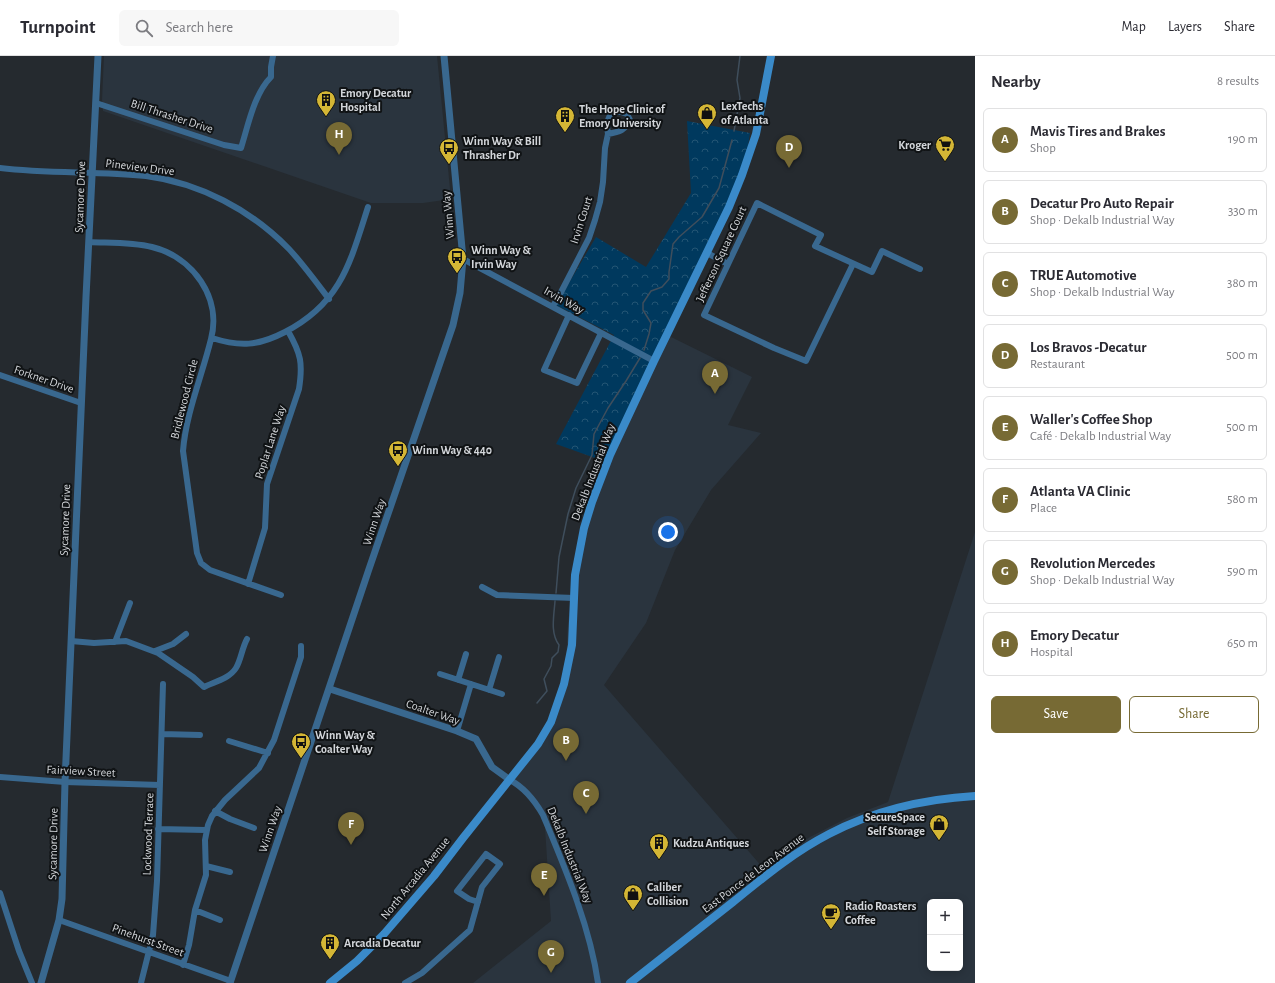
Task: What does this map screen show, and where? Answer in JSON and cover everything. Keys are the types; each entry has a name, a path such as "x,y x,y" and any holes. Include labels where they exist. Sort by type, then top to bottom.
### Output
{"main road":[{"name":"Dekalb Industrial Way","path":"510,780 538,744 551,722 564,684 572,645 574,575 592,502 610,455 729,207 739,183 756,134 771,56"},
{"name":"North Arcadia Avenue","path":"330,983 357,961 384,934 434,876 510,780"},
{"name":"East Ponce de Leon Avenue","path":"630,983 776,868 830,834 871,816 900,806 922,801 975,796"}],"street":[{"name":"Sycamore Drive","path":"41,983 58,920 62,899 65,782 81,403 98,56"},
{"name":"Bill Thrasher Drive","path":"96,103 224,145 241,148 259,94 271,77 273,56"},
{"name":"Winn Way","path":"230,982 453,325 460,293 463,259 444,56"},
{"name":"Irvin Court","path":"553,306 589,238 600,202 605,148 608,134"},
{"name":"Pineview Drive","path":"0,168 146,176 163,179 198,189 230,204 256,220 273,234 290,250 329,299"},
{"name":"Jefferson Square Court","path":"853,264 806,361 704,315 757,203 821,235 815,246 872,272 882,251 920,270"},
{"path":"212,338 235,344 253,344 264,342 305,322 329,299 349,265 368,207"},
{"name":"Bridlewood Circle","path":"89,242 132,244 153,247 174,255 182,260 197,275 208,292 213,313 214,326 212,338 191,409 183,445 197,553 201,564 217,573 281,595"},
{"path":"707,253 728,264"},
{"name":"Irvin Way","path":"463,259 654,361"},
{"path":"569,316 544,370 577,383 602,333"},
{"name":"Poplar Lane Way","path":"248,584 265,528 267,484 299,389 302,367 298,350 288,331"},
{"name":"Forkner Drive","path":"0,375 81,403"},
{"path":"482,587 497,595 574,598"},
{"path":"115,642 130,603"},
{"path":"155,651 173,644 186,634"},
{"path":"71,641 94,643 126,641 155,651 193,676 204,687 223,679 236,668 247,639"},
{"path":"183,965 189,945 195,910 206,875 205,840 209,821 225,800 259,768 268,753 274,740 301,657 301,646"},
{"path":"458,680 466,654"},
{"path":"489,690 499,657"},
{"path":"440,674 502,694"},
{"name":"Lockwood Terrace","path":"140,983 153,935 157,881 163,684"},
{"path":"457,731 471,684"},
{"name":"Coalter Way","path":"330,689 457,731 476,739 492,767 510,780"},
{"path":"162,734 200,735"},
{"path":"229,741 268,753"},
{"name":"Fairview Street","path":"0,777 65,782 160,785"},
{"name":"Dekalb Industrial Way","path":"510,780 526,792 543,815 581,913 590,942 598,983"},
{"path":"216,811 230,819 254,828"},
{"path":"158,829 206,830"},
{"path":"405,983 422,972 470,930 478,902 482,887 500,864 486,854 457,892 478,902"},
{"path":"206,866 230,872"},
{"path":"0,893 19,951 32,983"},
{"path":"195,910 220,920"},
{"name":"Pinehurst Street","path":"58,920 230,982"}],"shaded area":[{"path":"104,56 437,56 451,199 423,203 371,203 103,111"},
{"path":"667,335 752,377 728,425 761,433 711,490 675,550 646,623 604,685 764,869 810,837 847,818 888,802 975,532 975,983 473,983 551,921 544,812 510,779 548,725 558,704 566,662 568,622 581,535 609,463"}],"green space":[{"path":"687,121 750,133 742,186 667,335 609,463 556,444 614,335 556,305 596,237 646,267 691,193"}],"waterway":[{"path":"734,131 740,98 737,80 740,56"},
{"path":"644,350 651,323 643,310 643,303 651,291 662,287 669,279 673,244 702,217 719,188 732,140"},
{"path":"556,593 559,557 568,514 576,488 592,455 594,434 608,408 640,358"},
{"path":"537,703 547,691 544,679 551,666 552,658 558,652 559,645 554,635 553,618 555,601"}],"place":[{"name":"Emory Decatur Hospital","path":"326,117"},
{"name":"LexTechs of Atlanta","path":"707,130"},
{"name":"The Hope Clinic of Emory University","path":"565,133"},
{"name":"Emory Decatur","path":"339,155"},
{"name":"Kroger","path":"945,162"},
{"name":"Winn Way & Bill Thrasher Dr","path":"449,165"},
{"name":"Los Bravos -Decatur","path":"789,168"},
{"name":"Winn Way & Irvin Way","path":"457,274"},
{"name":"Mavis Tires and Brakes","path":"715,394"},
{"name":"Winn Way & 440","path":"398,467"},
{"name":"Winn Way & Coalter Way","path":"301,759"},
{"name":"Decatur Pro Auto Repair","path":"566,761"},
{"name":"TRUE Automotive","path":"586,814"},
{"name":"SecureSpace Self Storage","path":"939,841"},
{"name":"Atlanta VA Clinic","path":"351,845"},
{"name":"Kudzu Antiques","path":"659,860"},
{"name":"Waller's Coffee Shop","path":"544,896"},
{"name":"Caliber Collision","path":"633,911"},
{"name":"Radio Roasters Coffee","path":"831,930"},
{"name":"Arcadia Decatur","path":"330,960"},
{"name":"Revolution Mercedes","path":"551,973"}]}
